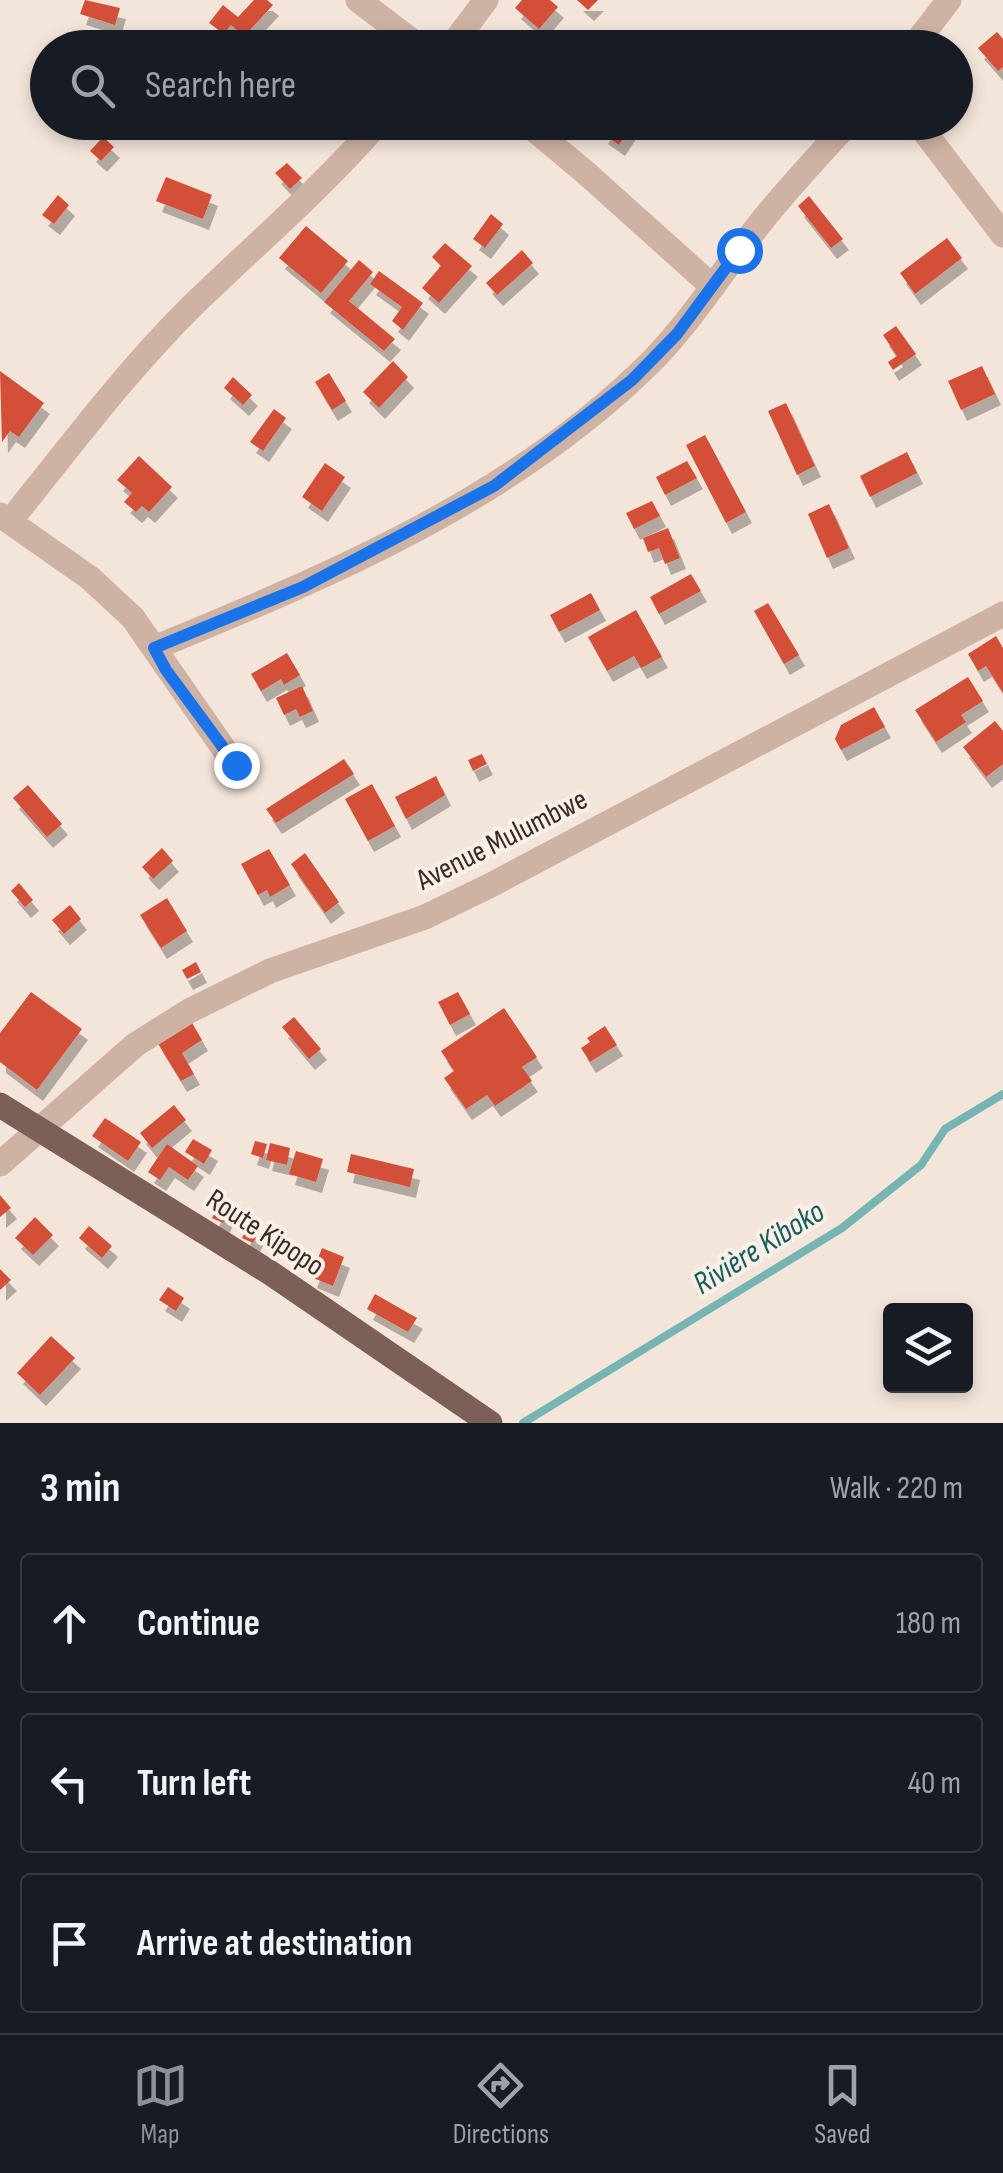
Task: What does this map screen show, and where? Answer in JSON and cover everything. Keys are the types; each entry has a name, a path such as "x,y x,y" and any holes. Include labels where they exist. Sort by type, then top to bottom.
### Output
{"main road":[{"name":"Route Kipopo","path":"0,1105 269,1272 490,1423"}],"street":[{"path":"358,0 397,30"},
{"path":"464,30 486,0"},
{"path":"926,30 948,0"},
{"path":"236,765 133,618 90,578 5,518 192,306 345,162 363,140"},
{"path":"547,140 713,286"},
{"path":"154,648 319,580 494,486 632,380 677,334 772,207 833,140"},
{"path":"931,140 1003,235"},
{"name":"Avenue Mulumbwe","path":"0,1164 134,1045 189,1011 270,972 424,917 489,886 1003,614"}],"building":[{"path":"85,0 120,8 115,25 80,14"},
{"path":"254,0 267,0 273,5 250,30 236,30 231,25 227,30 219,30 209,23 223,5 238,17"},
{"path":"522,0 550,0 558,7 539,29 515,8"},
{"path":"577,0 598,0 588,10"},
{"path":"997,32 1003,39 1003,67 998,71 978,48"},
{"path":"100,140 114,147 101,161 90,151"},
{"path":"287,163 302,178 290,189 275,173"},
{"path":"166,177 212,195 203,219 156,201"},
{"path":"58,195 69,205 54,224 42,215"},
{"path":"809,196 843,239 831,248 798,206"},
{"path":"491,214 503,224 485,248 473,239"},
{"path":"306,226 348,261 321,293 279,258"},
{"path":"947,238 962,258 915,294 900,273"},
{"path":"445,243 472,266 439,303 422,288 441,266 432,257"},
{"path":"522,250 533,263 497,295 486,283"},
{"path":"359,260 373,272 349,301 395,339 384,351 324,302"},
{"path":"379,271 423,303 403,330 392,321 402,307 370,284"},
{"path":"896,326 916,354 893,370 888,362 897,356 883,335"},
{"path":"393,361 408,377 379,408 363,392"},
{"path":"982,366 995,394 961,410 948,381"},
{"path":"0,371 44,403 19,437 10,431 2,442"},
{"path":"329,373 346,401 332,410 315,382"},
{"path":"233,377 252,395 243,405 224,388"},
{"path":"786,403 815,466 797,475 768,411"},
{"path":"274,409 286,418 263,451 250,442"},
{"path":"705,435 746,512 726,523 686,445"},
{"path":"907,452 917,473 870,497 860,476"},
{"path":"139,456 172,487 149,512 142,506 136,512 124,502 132,493 117,480"},
{"path":"687,461 697,478 665,495 656,477"},
{"path":"325,463 345,477 322,511 302,497"},
{"path":"652,501 660,516 634,529 626,513"},
{"path":"829,504 849,548 827,558 808,514"},
{"path":"668,528 680,558 665,564 659,548 648,552 643,538"},
{"path":"691,574 701,591 659,614 650,597"},
{"path":"591,593 600,610 559,632 550,615"},
{"path":"768,603 799,655 784,664 754,611"},
{"path":"636,610 662,657 641,668 634,656 607,671 588,637"},
{"path":"996,636 1003,648 1003,693 986,666 978,671 968,654"},
{"path":"287,653 300,675 284,685 281,679 261,691 251,674"},
{"path":"968,677 983,701 961,715 966,722 936,742 915,710"},
{"path":"302,686 313,711 300,717 296,709 284,715 276,698"},
{"path":"874,707 885,727 841,750 835,739 841,725"},
{"path":"995,721 1003,731 1003,764 986,777 963,747"},
{"path":"482,754 487,764 473,771 468,760"},
{"path":"344,759 354,774 276,823 266,809"},
{"path":"436,776 445,795 406,819 395,797"},
{"path":"372,784 395,826 368,841 345,799"},
{"path":"28,785 62,824 47,837 13,798"},
{"path":"162,848 173,861 153,879 142,867"},
{"path":"269,849 290,885 270,897 267,890 258,895 241,864"},
{"path":"305,853 339,902 325,913 291,864"},
{"path":"19,883 33,900 25,907 11,891"},
{"path":"167,898 187,931 161,948 140,915"},
{"path":"70,905 81,919 64,934 52,920"},
{"path":"196,962 201,972 187,979 182,970"},
{"path":"31,992 82,1029 37,1090 0,1062 0,1033"},
{"path":"458,992 470,1014 450,1025 438,1002"},
{"path":"504,1008 537,1057 522,1067 532,1081 495,1106 487,1095 466,1109 444,1078 454,1071 441,1051"},
{"path":"294,1017 321,1049 309,1059 282,1027"},
{"path":"191,1021 202,1040 182,1053 194,1074 181,1081 157,1042"},
{"path":"605,1026 617,1045 590,1062 581,1048 590,1042 587,1038"},
{"path":"174,1105 186,1120 152,1148 140,1133"},
{"path":"105,1118 141,1142 128,1161 92,1136"},
{"path":"193,1139 212,1150 204,1164 185,1152"},
{"path":"255,1141 267,1144 263,1158 251,1154"},
{"path":"270,1143 290,1148 287,1165 266,1160"},
{"path":"167,1144 198,1166 188,1180 169,1167 160,1180 148,1172"},
{"path":"296,1151 323,1159 316,1182 289,1174"},
{"path":"351,1154 414,1169 410,1187 347,1172"},
{"path":"0,1195 11,1208 0,1217"},
{"path":"218,1205 229,1211 223,1223 212,1218"},
{"path":"35,1217 53,1235 33,1255 15,1238"},
{"path":"89,1226 112,1246 102,1258 79,1238"},
{"path":"248,1226 259,1231 253,1243 242,1238"},
{"path":"322,1248 344,1257 333,1286 311,1277"},
{"path":"0,1269 11,1280 0,1290"},
{"path":"168,1287 184,1298 176,1311 159,1300"},
{"path":"375,1294 417,1318 408,1332 367,1309"},
{"path":"51,1336 75,1358 40,1395 17,1373"}],"waterway":[{"name":"Rivière Kiboko","path":"523,1423 842,1228 921,1165 945,1129 1003,1094"}],"route":[{"path":"236,765 154,648 335,572 494,486 632,380 677,334 739,250"}]}
